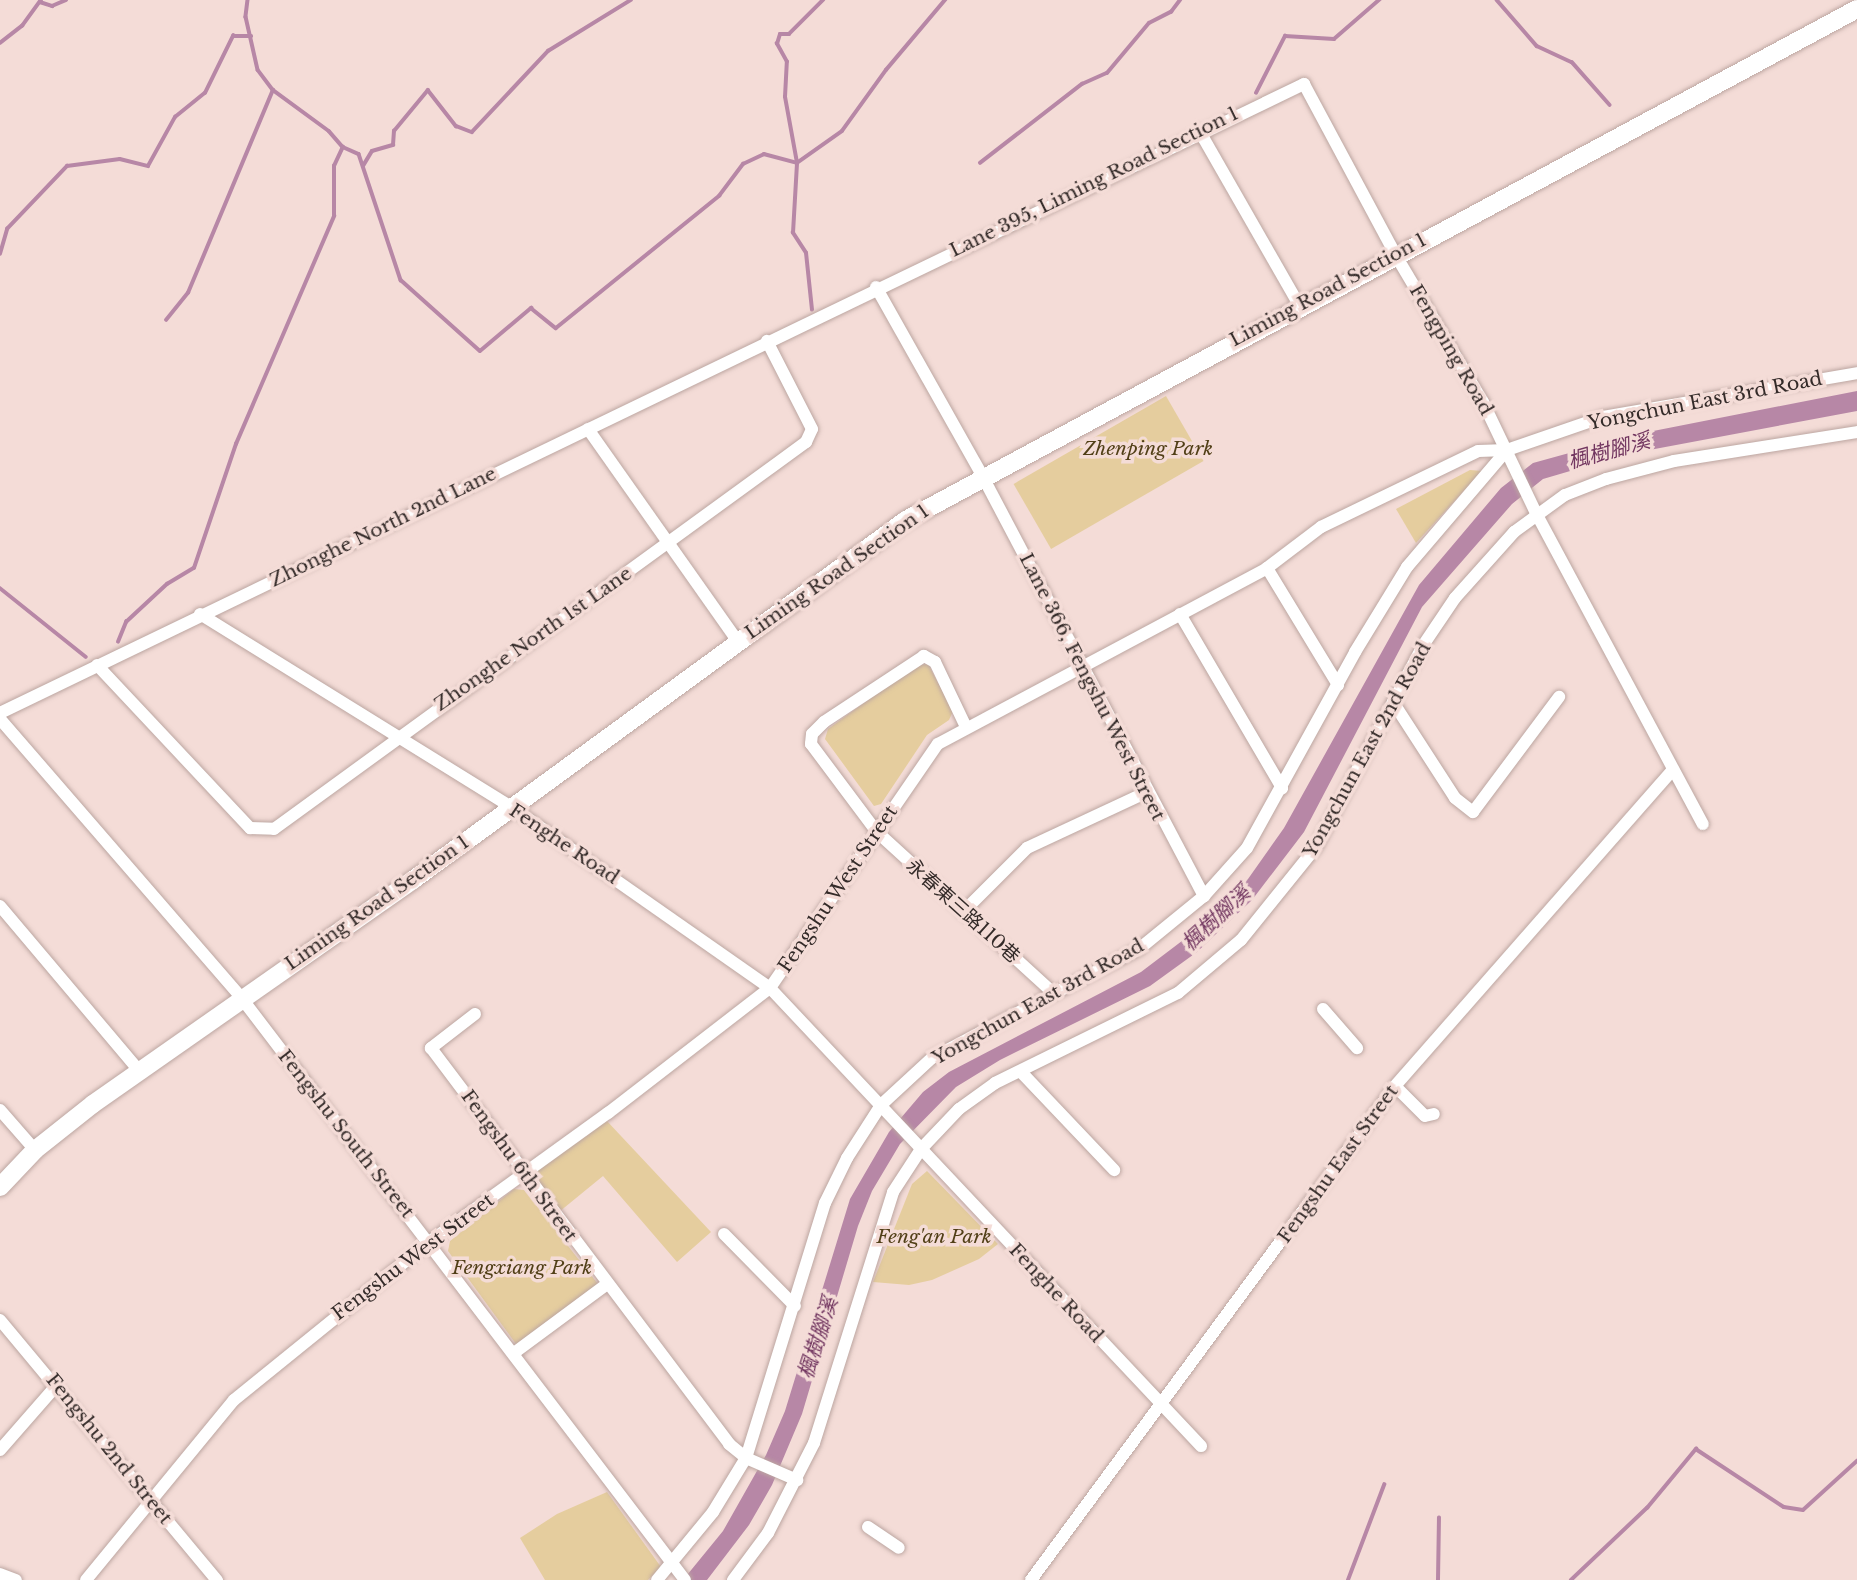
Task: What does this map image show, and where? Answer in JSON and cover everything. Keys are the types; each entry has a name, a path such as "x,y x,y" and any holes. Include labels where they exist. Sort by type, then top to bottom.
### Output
{"main road":[{"name":"Liming Road Section 1","path":"0,1187 35,1150 906,520 1298,306 1857,9"}],"street":[{"name":"Lane 395, Liming Road Section 1","path":"767,341 1293,87 1304,84 1310,92"},
{"name":"Fengping Road","path":"1310,92 1395,254 1483,402 1536,513"},
{"path":"1200,132 1298,306"},
{"path":"876,287 983,477"},
{"name":"Zhonghe North 2nd Lane","path":"0,713 767,341"},
{"name":"Zhonghe North 1st Lane","path":"97,665 250,828 274,829 398,735 806,442 812,429 767,341"},
{"name":"Yongchun East 3rd Road","path":"657,1580 671,1567 713,1512 747,1458 825,1203 847,1158 881,1105 932,1058 1051,991 1139,949 1204,896 1247,848 1407,567 1509,456 1603,417 1857,373"},
{"path":"588,429 738,642"},
{"name":"Yongchun East 2nd Road","path":"733,1580 768,1533 797,1480 821,1426 893,1192 921,1149 959,1109 995,1083 1022,1073 1178,993 1241,940 1316,847 1424,644 1455,598 1536,513 1564,495 1640,470 1857,432"},
{"name":"Fengshu West Street","path":"86,1580 234,1399 429,1242 524,1174 770,988 876,831 939,744 966,727 1267,568 1321,527 1478,451 1509,456"},
{"name":"Lane 366, Fengshu West Street","path":"983,477 1146,793 1204,896"},
{"path":"1536,513 1703,824"},
{"path":"1267,568 1338,685"},
{"name":"Fenghe Road","path":"200,614 510,806 770,988 1201,1447"},
{"path":"1180,614 1282,788"},
{"name":"永春東三路110巷","path":"966,727 935,663 924,656 817,728 811,744 876,831 1051,991"},
{"path":"1393,702 1455,798 1474,812 1559,697"},
{"name":"Fengshu South Street","path":"0,719 243,1000 514,1353 671,1567 685,1580"},
{"name":"Fengshu East Street","path":"1031,1580 1395,1086 1673,770"},
{"path":"963,912 1027,848 1146,793"},
{"path":"1,910 141,1073"},
{"path":"1323,1009 1357,1048"},
{"name":"Fengshu 6th Street","path":"475,1014 431,1048 729,1444 747,1458 797,1480"},
{"path":"1022,1073 1114,1170"},
{"path":"1395,1086 1425,1116 1434,1114"},
{"path":"0,1110 35,1150"},
{"path":"724,1234 794,1306"},
{"path":"514,1353 606,1284"},
{"name":"Fengshu 2nd Street","path":"0,1320 57,1385 217,1580"},
{"path":"0,1450 57,1385"},
{"path":"867,1527 899,1548"},
{"path":"0,1574 16,1580"}],"green space":[{"name":"Zhenping Park","path":"1166,396 1204,461 1051,549 1014,484"},
{"path":"1470,470 1482,471 1416,543 1396,509"},
{"path":"928,664 953,711 949,720 927,735 881,804 874,806 825,739 828,729 915,666"},
{"path":"606,1120 711,1232 677,1262 603,1176 559,1212 534,1173"},
{"name":"Feng'an Park","path":"927,1171 998,1244 979,1259 932,1280 909,1285 873,1282 912,1184"},
{"name":"Fengxiang Park","path":"514,1189 524,1190 598,1284 516,1344 448,1251 450,1241"},
{"path":"607,1492 661,1567 648,1580 545,1580 520,1538 557,1514"}],"water":[{"name":"楓樹腳溪","path":"1857,391 1857,411 1628,454 1543,479 1512,504 1422,607 1304,832 1252,900 1197,952 1150,986 1000,1060 956,1087 900,1144 872,1191 858,1226 802,1414 772,1485 749,1525 707,1580 683,1580 723,1531 766,1455 785,1411 850,1199 889,1132 923,1092 949,1072 1141,972 1207,922 1248,879 1284,828 1419,585 1501,488 1533,463 1638,434"}],"waterway":[{"path":"0,43 22,26 41,0"},
{"path":"40,2 52,6 66,0"},
{"path":"248,0 246,17 258,70 273,90 329,131 343,147"},
{"path":"363,166 372,151 393,145 394,131 428,90 456,126 472,132 548,51 631,0"},
{"path":"812,310 806,253 793,233 797,163 785,97 787,62 777,44 780,34 789,34 823,0"},
{"path":"118,642 126,622 167,584 194,568 236,444 334,216 334,166 343,147 359,154 401,280 480,351 531,308 556,328 719,196 743,164 764,154 797,163 842,131 886,70 945,0"},
{"path":"980,163 1082,84 1107,73 1149,23 1171,12 1180,0"},
{"path":"1256,93 1285,36 1334,39 1379,0"},
{"path":"1497,0 1537,46 1572,62 1610,105"},
{"path":"0,254 7,229 67,166 120,159 148,166 175,117 205,93 233,36 251,36"},
{"path":"166,320 188,293 273,90"},
{"path":"0,588 86,657"},
{"path":"1571,1580 1647,1508 1696,1449 1784,1507 1803,1510 1857,1461"},
{"path":"1348,1580 1384,1485"},
{"path":"1438,1580 1439,1518"}]}
